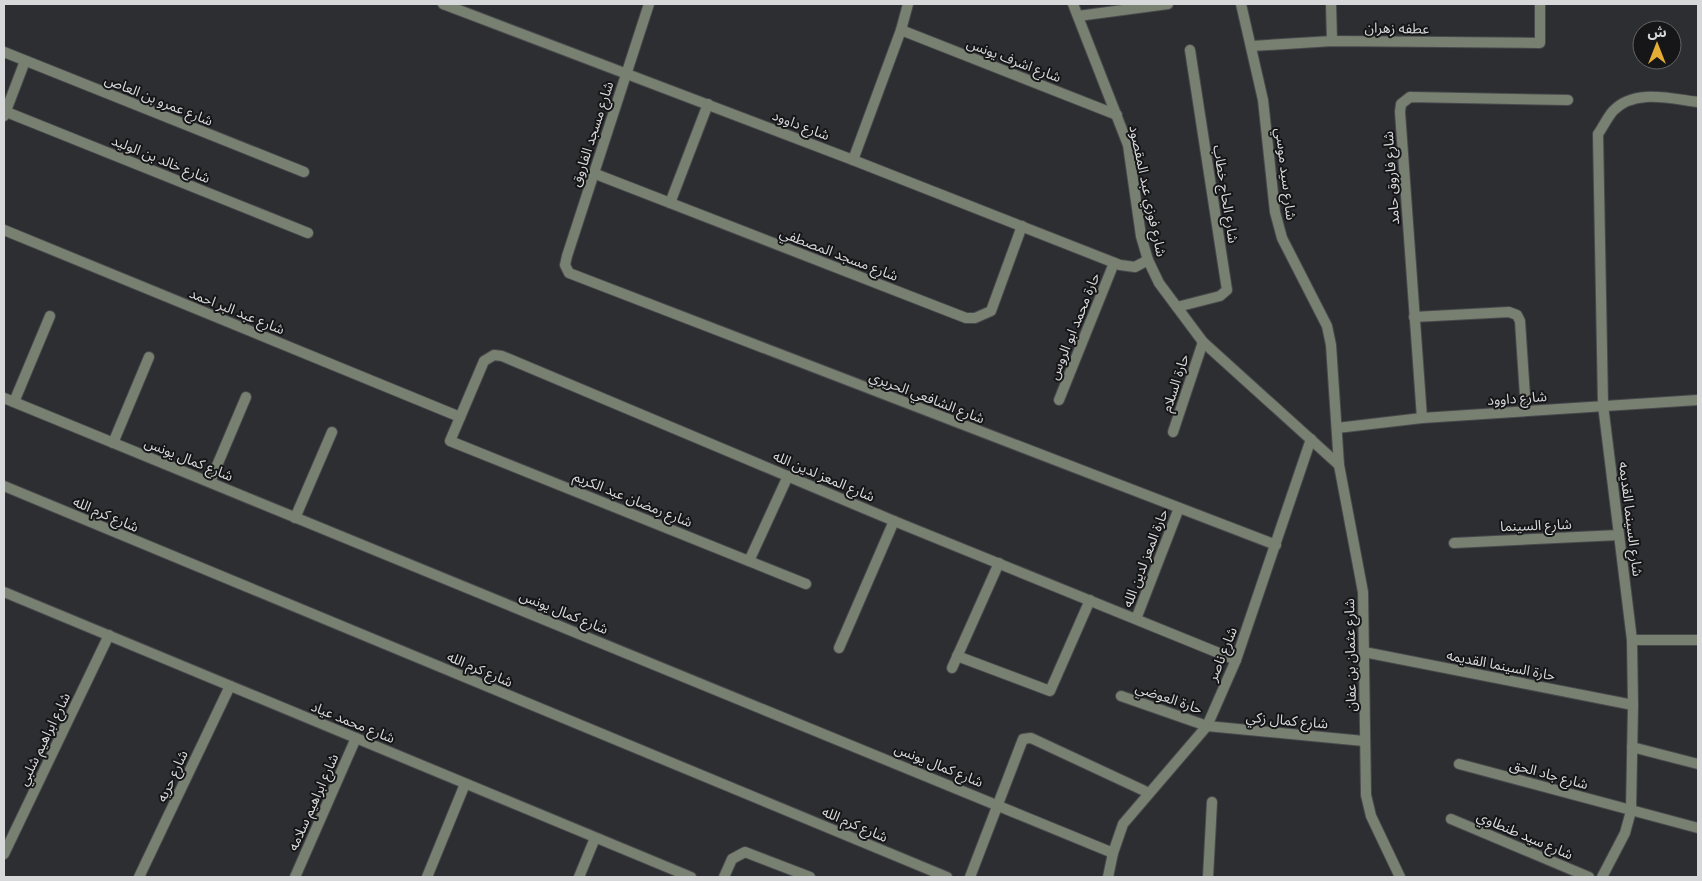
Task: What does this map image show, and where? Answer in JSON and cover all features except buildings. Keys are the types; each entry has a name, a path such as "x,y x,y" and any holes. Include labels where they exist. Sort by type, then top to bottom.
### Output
{"street":[{"name":"شارع داوود","path":"444,4 853,160 1114,263 1135,267 1148,260"},
{"name":"شارع مسجد الفاروق","path":"569,273 565,265 593,173 649,4"},
{"path":"853,160 901,30 908,4"},
{"name":"شارع فوزي عبد المقصود","path":"1073,4 1128,146 1141,236 1148,260 1159,283 1203,342 1338,465"},
{"path":"1078,16 1168,4"},
{"name":"شارع سيد موسي","path":"1241,4 1263,100 1275,212 1282,238 1327,326 1334,375 1337,428"},
{"path":"1331,4 1332,41"},
{"name":"عطفه زهران","path":"1252,46 1332,41 1540,43 1540,4"},
{"name":"شارع اشرف يونس","path":"901,30 1117,115"},
{"name":"شارع الحاج خطاب","path":"1177,307 1220,296 1227,290 1190,50"},
{"name":"شارع عمرو بن العاص","path":"4,52 304,172"},
{"path":"4,113 26,61"},
{"name":"شارع السينما القديمه","path":"1602,877 1625,832 1631,811 1633,705 1632,640 1603,405 1598,134 1613,111 1624,104 1649,96 1698,102"},
{"name":"شارع فاروق حامد","path":"1422,418 1400,112 1401,104 1410,98 1568,100"},
{"path":"670,203 708,104"},
{"name":"شارع خالد بن الوليد","path":"4,113 308,233"},
{"name":"شارع مسجد المصطفي","path":"593,173 966,318 975,318 991,311 1022,226"},
{"name":"شارع عبد البر احمد","path":"4,230 460,417"},
{"name":"حارة محمد ابو الروس","path":"1059,400 1114,263"},
{"name":"شارع الشافعي الحريري","path":"569,273 1276,545"},
{"path":"1414,317 1509,312 1517,315 1520,321 1526,411"},
{"path":"14,402 50,316"},
{"name":"حارة السلام","path":"1174,432 1203,342"},
{"name":"شارع المعز لدين الله","path":"450,440 484,361 490,356 498,355 894,521 1236,660"},
{"path":"113,442 149,357"},
{"path":"210,482 246,396"},
{"name":"شارع كمال يونس","path":"4,398 1113,853"},
{"name":"شارع داوود","path":"1337,428 1422,418 1698,400"},
{"name":"شارع عثمان بن عفان","path":"1337,428 1338,465 1363,592 1366,795 1371,816 1400,877"},
{"path":"296,518 332,432"},
{"name":"شارع رمضان عبد الكريم","path":"450,440 806,584"},
{"name":"شارع ناصر","path":"1108,877 1113,853 1123,824 1207,726 1236,660 1311,440"},
{"path":"749,561 788,476"},
{"name":"شارع كرم الله","path":"4,486 947,877"},
{"name":"حارة المعز لدين الله","path":"1136,619 1179,508"},
{"path":"838,648 894,521"},
{"name":"شارع السينما","path":"1454,542 1619,536"},
{"path":"952,668 999,563"},
{"name":"شارع محمد عياد","path":"4,592 691,877"},
{"path":"958,656 1050,691 1090,600"},
{"name":"شارع ابراهيم شلبي","path":"4,854 109,636"},
{"path":"1632,640 1698,640"},
{"name":"حارة السينما القديمه","path":"1364,652 1633,705"},
{"name":"شارع حريه","path":"139,877 230,686"},
{"name":"حارة العوضي","path":"1121,696 1207,726"},
{"name":"شارع كمال زكي","path":"1207,726 1364,741"},
{"name":"شارع ابراهيم سلامه","path":"295,877 356,738"},
{"path":"970,877 1021,740 1026,738 1149,793"},
{"path":"1632,747 1698,764"},
{"name":"شارع جاد الحق","path":"1459,764 1698,828"},
{"path":"427,877 465,784"},
{"path":"1208,877 1212,802"},
{"name":"شارع سيد طنطاوي","path":"1451,819 1589,877"},
{"path":"579,877 595,838"},
{"path":"724,877 732,859 744,852 810,877"}]}
